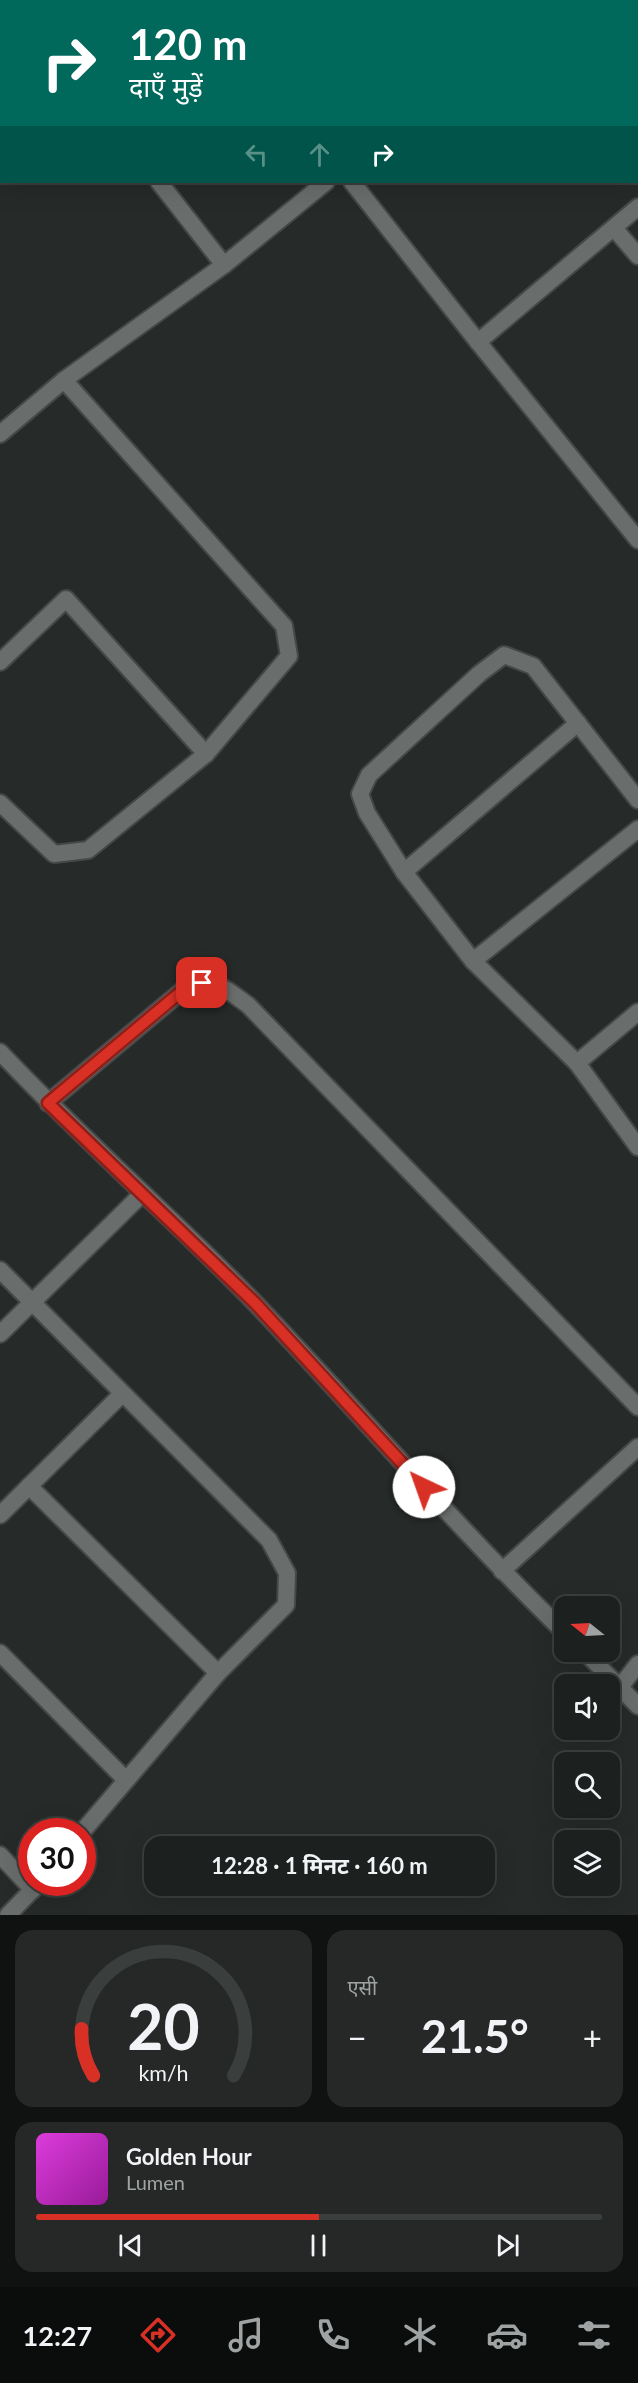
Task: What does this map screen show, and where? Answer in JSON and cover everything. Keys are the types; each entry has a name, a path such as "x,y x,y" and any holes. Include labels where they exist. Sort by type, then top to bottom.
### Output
{"street":[{"path":"160,183 224,265"},
{"path":"0,434 64,380 224,265 325,183"},
{"path":"353,183 638,540"},
{"path":"478,342 638,207"},
{"path":"614,228 638,256"},
{"path":"0,803 54,854 88,850 206,754 290,656 284,626 64,380"},
{"path":"0,663 66,600 206,754"},
{"path":"638,800 533,666 521,659 504,655 479,674 369,775 360,794 367,813 404,872 473,961 577,1063 638,1147"},
{"path":"404,872 578,723"},
{"path":"473,961 638,829"},
{"path":"48,1103 183,990 202,983 219,984 248,1005 638,1407"},
{"path":"577,1063 638,1012"},
{"path":"0,1052 48,1103 255,1303 502,1571 554,1622"},
{"path":"0,1334 142,1194"},
{"path":"0,1270 269,1540 287,1573 286,1605 218,1673 94,1818"},
{"path":"0,1515 122,1394"},
{"path":"502,1571 638,1447"},
{"path":"29,1486 218,1673"},
{"path":"0,1653 126,1780"},
{"path":"596,1662 638,1706"},
{"path":"621,1686 638,1664"},
{"path":"0,1855 18,1870"},
{"path":"8,1915 26,1896"}],"route":[{"path":"202,983 183,990 48,1103 255,1303 424,1487"}]}
